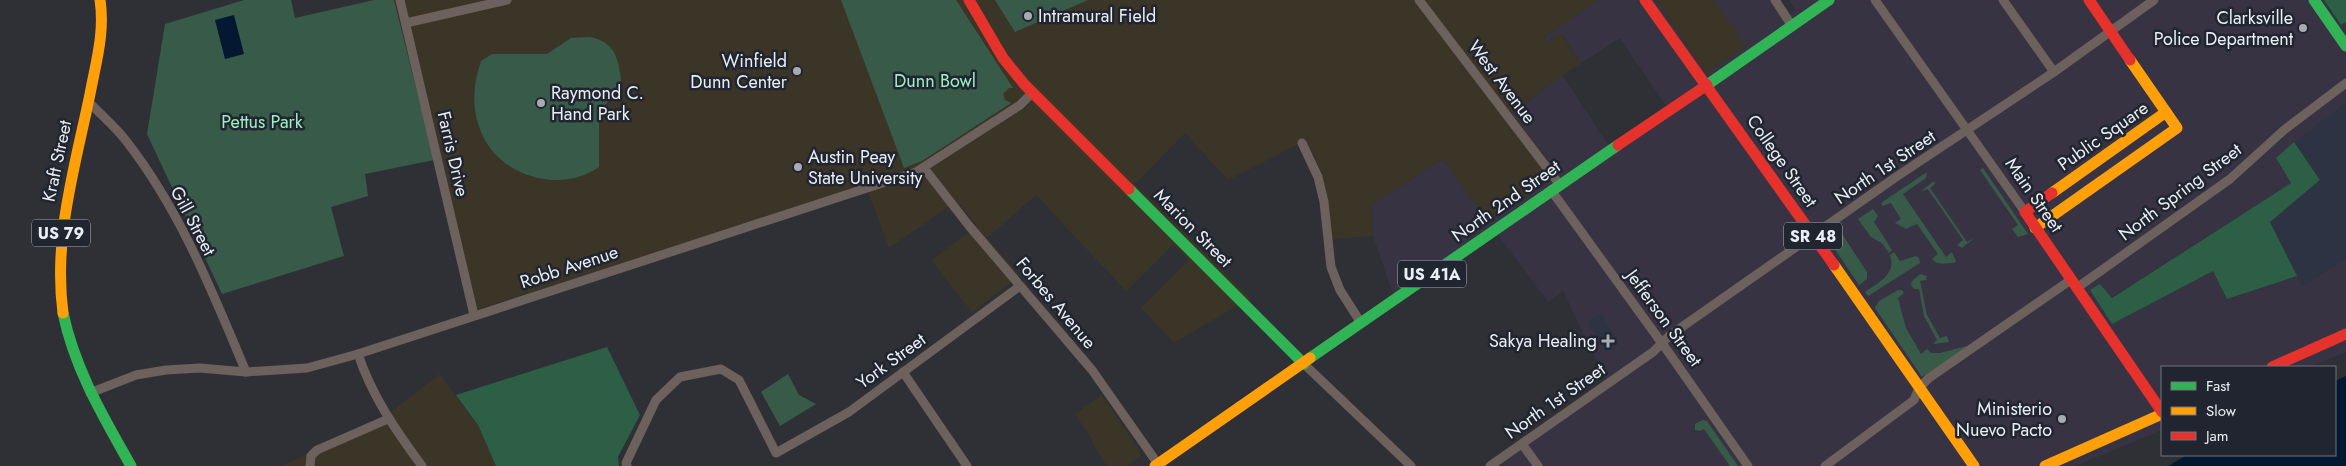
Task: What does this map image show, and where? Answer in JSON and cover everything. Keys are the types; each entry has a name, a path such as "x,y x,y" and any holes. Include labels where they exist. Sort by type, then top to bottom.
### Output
{"main road":[{"name":"Kraft Street","path":"100,0 103,18 102,30 65,208 58,263 60,298 68,338 90,393 131,466"},
{"name":"Marion Street","path":"969,0 1003,58 1033,92 1304,364"},
{"name":"College Street","path":"1645,0 1707,85 1974,466"},
{"name":"North 2nd Street","path":"1157,465 1829,0"},
{"path":"2089,0 2166,112"},
{"path":"2314,0 2346,46"},
{"name":"Public Square","path":"2025,212 2166,112 2177,128 2035,228"},
{"name":"Main Street","path":"2025,212 2161,412"},
{"path":"2274,366 2346,334"},
{"path":"2045,466 2161,413"}],"street":[{"name":"Farris Drive","path":"400,0 474,315"},
{"path":"406,23 507,0"},
{"name":"West Avenue","path":"1419,0 1555,188"},
{"path":"1775,0 1792,26"},
{"name":"Main Street","path":"1875,0 2025,212"},
{"path":"2003,0 2054,72"},
{"name":"North 1st Street","path":"1490,466 1653,352 1662,343 1813,236 2054,72 2154,0"},
{"name":"North Spring Street","path":"1825,466 1914,400 1919,388 1979,343 2075,283 2230,179 2284,130 2346,83"},
{"name":"Robb Avenue","path":"90,393 136,375 166,370 200,368 246,372 308,368 358,354 924,168 1020,105 1033,92"},
{"name":"Gill Street","path":"88,100 127,141 168,204 210,287 246,372"},
{"path":"1302,143 1318,177 1324,202 1331,268 1340,290 1361,324"},
{"name":"Forbes Avenue","path":"924,168 1020,286 1092,370 1157,465"},
{"name":"Jefferson Street","path":"1555,188 1748,466"},
{"name":"York Street","path":"627,466 626,463 656,400 680,377 721,369 739,380 776,453 849,412 1020,286"},
{"path":"358,354 372,389 388,419 422,466"},
{"name":"Marion Street","path":"1304,364 1411,466"},
{"path":"903,372 967,466"},
{"path":"310,466 311,456 317,450 388,419"},
{"path":"1522,444 1538,466"}],"shaded area":[{"name":"Austin Peay State University","path":"394,0 1598,0 1544,37 1548,42 1560,33 1581,63 1512,113 1559,174 1488,223 1443,159 1371,205 1373,236 1332,239 1322,176 1314,155 1305,141 1228,180 1185,133 1135,184 1250,298 1174,343 1141,308 1189,260 1173,245 1126,291 1036,195 987,238 1020,276 972,312 931,260 977,226 957,201 889,248 866,186 475,310"},
{"path":"1598,0 1656,0 1706,73 1745,46 1714,0 1771,0 1784,19 1795,10 1789,0 2324,0 2341,25 2346,22 2346,103 2276,158 2291,183 2111,298 2112,324 2213,271 2227,299 2297,276 2302,286 2346,258 2346,352 2312,366 2161,366 2161,430 2076,466 1496,466 1609,386 1563,291 1548,302 1498,235 1397,305 1373,236 1371,205 1443,159 1489,223 1512,113 1562,75 1613,152 1670,112 1620,38 1581,63 1561,33 1547,42 1544,37"},
{"path":"1656,0 1714,0 1746,46 1706,73"},
{"path":"2346,103 2346,258 2302,286 2270,221 2320,180 2294,142"},
{"path":"1601,314 1619,344 1606,352 1588,322"},
{"path":"440,374 478,425 496,466 282,466 384,417"},
{"path":"1102,395 1140,451 1140,457 1128,466 1107,466 1075,414"}],"green space":[{"name":"Pettus Park","path":"244,0 291,0 295,18 374,0 394,0 434,160 365,174 368,196 331,207 344,256 222,294 147,134 165,24"},
{"name":"Dunn Bowl","path":"841,0 956,0 1013,88 1009,88 1003,94 1005,100 1011,103 922,161 904,168"},
{"name":"Intramural Field","path":"995,0 1088,0 1015,32"},
{"path":"2324,0 2346,0 2346,22 2341,25"},
{"name":"Raymond C. Hand Park","path":"590,37 599,40 612,49 618,62 622,87 599,111 599,167 584,175 550,180 516,170 490,148 478,123 474,96 481,61 492,54 547,54 571,38"},
{"path":"2294,142 2320,180 2270,222 2297,276 2227,299 2213,271 2112,324 2090,290 2100,284 2112,298 2291,183 2276,158"},
{"path":"1983,168 2028,234 2018,237 2012,229 2018,225 1980,170"},
{"path":"1927,172 1926,178 1903,194 1946,257 1952,252 1956,261 1954,263 1936,263 1932,259 1938,254 1917,224 1906,229 1895,223 1901,219 1891,203 1883,206 1881,203"},
{"path":"1934,181 1935,184 1930,188 1967,242 1974,238 1962,248 1957,245 1963,240 1928,189 1921,191"},
{"path":"1873,209 1878,216 1874,222 1892,250 1889,253 1882,243 1871,237 1858,219"},
{"path":"1840,231 1867,272 1867,279 1859,285 1828,239"},
{"path":"1894,252 1900,261 1916,256 1919,258 1920,263 1868,296 1865,292 1889,273 1891,268 1890,255"},
{"path":"1920,274 1927,276 1926,280 1920,281 1927,315 1940,338 1947,336 1949,342 1933,344 1937,340 1924,316 1919,289 1914,289 1911,285 1912,281"},
{"path":"1898,290 1902,290 1904,293 1898,298 1906,328 1921,354 1927,349 1931,353 1940,353 1971,345 1922,377 1875,308 1879,301"},
{"path":"607,347 640,415 618,457 619,466 496,466 478,425 456,395"},
{"path":"788,374 799,395 816,404 780,426 761,392"},
{"path":"1703,420 1707,421 1738,466 1730,466 1704,429 1700,431 1695,430 1695,424"}],"water":[{"path":"234,15 244,54 225,59 215,20"},
{"path":"2346,376 2346,466 2168,466 2185,456 2336,456 2336,381"}],"traffic: fast":[{"path":"1707,85 1829,0"},
{"path":"2314,0 2346,46"},
{"path":"1310,358 1618,145"},
{"path":"1129,189 1304,364"},
{"path":"63,313 68,334 82,373 100,411 131,466"}],"traffic: slow":[{"path":"63,313 61,285 63,230 72,176 99,47 101,24 100,0"},
{"path":"2035,228 2177,128 2130,60"},
{"path":"2052,193 2166,112"},
{"path":"1834,265 1974,466"},
{"path":"1155,466 1310,358"},
{"path":"2045,466 2161,414"}],"traffic: jam":[{"path":"969,0 1003,58 1024,84 1129,189"},
{"path":"1645,0 1834,265"},
{"path":"2089,0 2130,60"},
{"path":"1618,145 1707,85"},
{"path":"2052,193 2025,212 2161,411"},
{"path":"2274,366 2346,334"}],"place":[{"name":"Intramural Field","path":"1028,16"},
{"name":"Clarksville Police Department","path":"2303,28"},
{"name":"Winfield Dunn Center","path":"797,71"},
{"name":"Raymond C. Hand Park","path":"541,103"},
{"name":"Austin Peay State University","path":"798,167"},
{"name":"Sakya Healing","path":"1608,341"},
{"name":"Ministerio Nuevo Pacto","path":"2062,419"}]}
